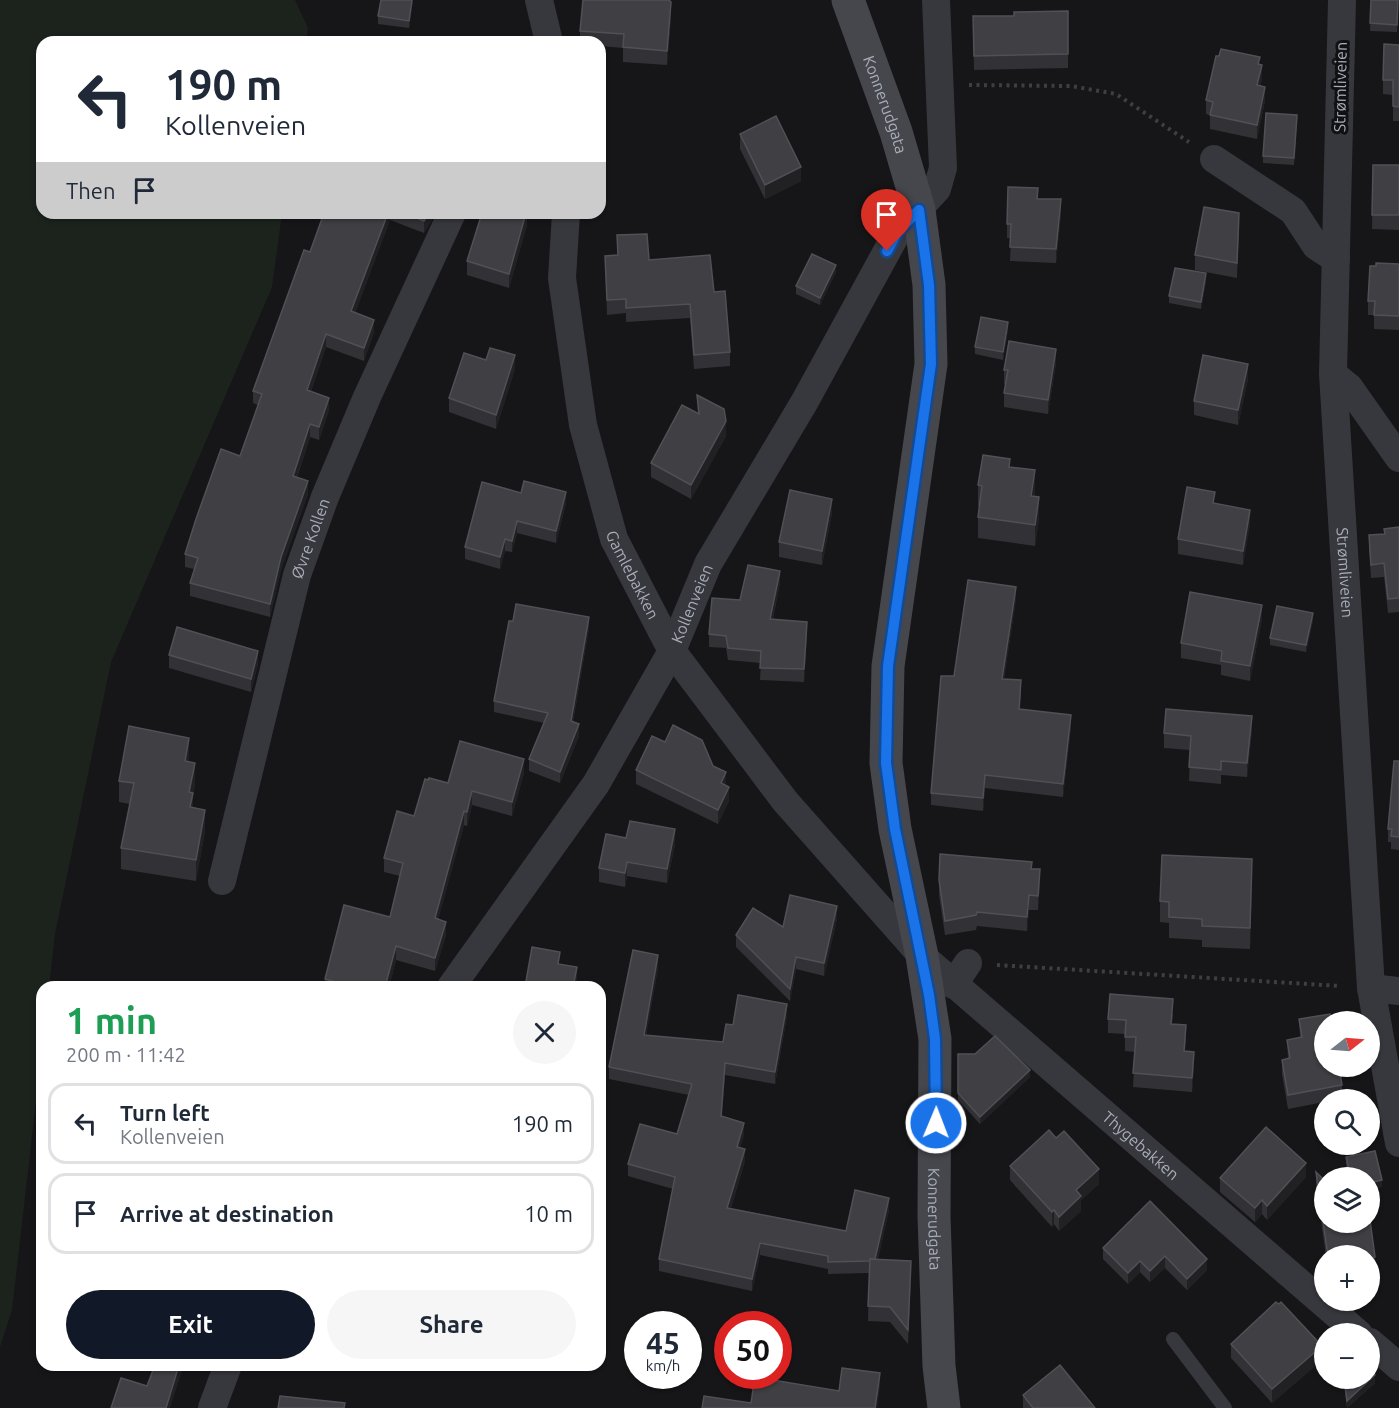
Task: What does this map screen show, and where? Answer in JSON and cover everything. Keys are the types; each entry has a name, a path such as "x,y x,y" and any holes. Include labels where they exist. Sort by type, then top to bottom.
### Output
{"main road":[{"name":"Konnerudgata","path":"848,0 896,132 919,210 929,285 931,364 888,666 886,763 897,841 922,956 935,1039 934,1216 939,1366 944,1408"}],"street":[{"path":"539,0 548,36"},
{"path":"919,210 937,189 943,168 936,0"},
{"name":"Strømliveien","path":"1342,0 1333,374 1371,988 1399,1143"},
{"path":"1214,159 1293,211 1316,246 1336,259"},
{"name":"Kollenveien","path":"455,981 596,784 672,651 708,564 805,401 898,231 919,210"},
{"name":"Øvre Kollen","path":"222,881 297,575 325,497 367,398 449,219"},
{"name":"Gamlebakken","path":"566,219 562,278 583,425 614,539 672,651 785,801 922,956"},
{"path":"1333,374 1349,387 1399,458"},
{"name":"Thygebakken","path":"922,956 961,974 1347,1323"},
{"path":"1371,988 1399,991"},
{"path":"1380,1351 1399,1367"},
{"path":"212,1408 226,1371"}],"lane":[{"path":"1173,1339 1226,1408"}],"path":[{"path":"940,85 1071,86 1116,94 1214,159"},
{"path":"961,974 1371,988"}],"shaded area":[{"path":"0,0 295,0 308,28 307,36 36,36 36,219 281,219 272,287 111,662 55,934 50,981 36,981 36,1101 12,1310 0,1347"}],"building":[{"path":"381,0 412,0 409,21 378,16"},
{"path":"583,0 669,0 671,2 667,51 623,47 624,34 580,31"},
{"path":"1371,0 1398,0 1397,25 1370,23"},
{"path":"1068,11 1068,54 974,56 973,16 1014,16 1014,12"},
{"path":"1384,44 1399,45 1399,107 1393,106 1393,80 1383,80"},
{"path":"1221,49 1260,57 1258,64 1262,65 1257,85 1265,87 1257,125 1210,115 1213,102 1206,100 1216,56 1219,56"},
{"path":"1266,113 1297,115 1294,158 1263,156"},
{"path":"776,116 801,167 765,185 740,134"},
{"path":"1373,165 1399,165 1399,215 1372,215"},
{"path":"1008,187 1038,188 1037,199 1061,199 1056,249 1010,247 1011,224 1007,224"},
{"path":"1204,207 1239,213 1237,263 1195,255"},
{"path":"322,219 386,219 351,311 374,320 364,348 326,334 307,390 329,398 319,427 310,424 293,476 308,481 281,557 270,604 190,583 198,558 185,554 221,449 240,456 262,394 253,391 304,250 310,252"},
{"path":"480,219 524,219 509,274 467,261"},
{"path":"647,234 649,260 710,255 714,292 725,291 730,352 694,355 690,304 626,308 626,299 607,300 605,256 618,255 617,235"},
{"path":"812,254 836,265 820,298 796,286"},
{"path":"1376,263 1399,264 1399,316 1374,315 1375,301 1368,301 1370,266 1376,266"},
{"path":"1175,268 1206,273 1201,302 1169,296"},
{"path":"981,317 1008,322 1003,352 975,347"},
{"path":"1009,341 1056,349 1048,400 1004,393 1008,370 1004,370"},
{"path":"490,348 515,355 496,415 449,398 464,353 486,360"},
{"path":"1203,355 1248,364 1238,410 1194,401"},
{"path":"697,395 724,409 726,421 691,485 651,463 682,405 699,414"},
{"path":"983,455 1010,459 1009,467 1035,470 1031,496 1039,497 1035,525 978,517 982,486 978,485"},
{"path":"524,481 566,492 556,531 517,521 512,541 505,539 500,557 465,547 482,482 521,493"},
{"path":"1187,487 1215,492 1213,503 1250,510 1243,551 1178,539"},
{"path":"790,490 832,499 822,551 779,542"},
{"path":"1399,527 1399,598 1388,599 1384,563 1371,565 1369,535 1385,534 1384,529"},
{"path":"748,565 780,571 770,619 807,622 804,669 760,668 761,651 728,648 726,636 709,634 712,598 740,600"},
{"path":"968,580 1016,587 1002,679 1021,680 1019,709 1071,715 1063,784 985,775 983,798 931,793 941,676 954,676"},
{"path":"1190,592 1262,605 1250,666 1221,661 1222,651 1181,643"},
{"path":"516,604 589,617 571,721 579,724 560,772 529,759 548,713 494,701 509,621 513,621"},
{"path":"1277,606 1313,613 1306,645 1270,638"},
{"path":"177,627 258,651 251,679 169,655"},
{"path":"1166,709 1252,716 1247,763 1221,761 1221,770 1189,767 1191,736 1164,733"},
{"path":"673,725 702,740 713,766 726,772 721,783 729,787 718,810 636,770 652,736 665,742"},
{"path":"129,726 189,738 185,761 195,763 189,792 193,793 190,807 205,810 196,860 121,848 134,783 119,781"},
{"path":"460,741 524,759 512,802 472,791 467,812 464,811 435,918 446,922 435,958 396,946 387,981 325,979 344,905 390,917 403,863 384,858 397,811 414,816 425,779 448,783"},
{"path":"1394,761 1399,761 1399,837 1391,836 1392,829 1388,829"},
{"path":"630,821 675,829 667,869 627,862 625,873 599,868 606,834 626,838"},
{"path":"940,854 1032,862 1031,869 1040,869 1038,896 1029,895 1027,917 977,912 976,915 945,921 939,880"},
{"path":"1162,855 1252,859 1250,928 1202,926 1202,919 1169,917 1169,902 1160,901"},
{"path":"790,895 837,906 824,963 796,957 790,989 736,935 753,908 783,927"},
{"path":"532,947 560,952 558,964 577,967 574,981 526,981"},
{"path":"633,950 658,955 644,1035 723,1042 726,1024 733,1025 738,995 787,1004 775,1072 725,1063 721,1116 744,1123 737,1147 745,1149 727,1208 846,1231 855,1190 889,1198 875,1259 828,1262 828,1256 760,1243 752,1279 659,1259 675,1177 628,1164 640,1124 677,1134 692,1084 609,1067"},
{"path":"1110,994 1173,999 1171,1024 1186,1025 1184,1051 1194,1052 1192,1078 1133,1073 1136,1037 1125,1037 1126,1020 1108,1019"},
{"path":"1314,1017 1314,1077 1341,1077 1342,1085 1288,1095 1282,1060 1290,1058 1287,1040 1302,1037 1299,1019"},
{"path":"995,1036 1030,1070 980,1117 958,1093 958,1054 975,1054"},
{"path":"1266,1127 1306,1163 1267,1206 1262,1200 1255,1208 1220,1178"},
{"path":"1049,1130 1056,1138 1064,1131 1099,1169 1076,1190 1081,1196 1059,1217 1010,1166"},
{"path":"1376,1155 1379,1167 1348,1167 1346,1157"},
{"path":"1150,1201 1207,1259 1187,1279 1165,1256 1150,1271 1140,1261 1128,1273 1103,1248"},
{"path":"1325,1233 1372,1233 1373,1245 1326,1245"},
{"path":"870,1259 911,1261 908,1330 890,1307 868,1306"},
{"path":"1276,1302 1279,1304 1281,1302 1314,1337 1314,1353 1272,1389 1231,1344"},
{"path":"1060,1365 1095,1408 1033,1408 1023,1395"},
{"path":"842,1368 880,1373 875,1408 702,1408 704,1396 751,1403 753,1389 792,1389 792,1383 839,1391"},
{"path":"153,1371 177,1371 166,1408 111,1408 121,1378 147,1386"},
{"path":"1345,1389 1360,1389 1347,1401"},
{"path":"280,1396 345,1403 344,1408 278,1408"}],"route":[{"path":"887,251 898,231 919,210 929,285 931,364 888,666 886,763 895,829 929,995 935,1039 936,1123"}]}
